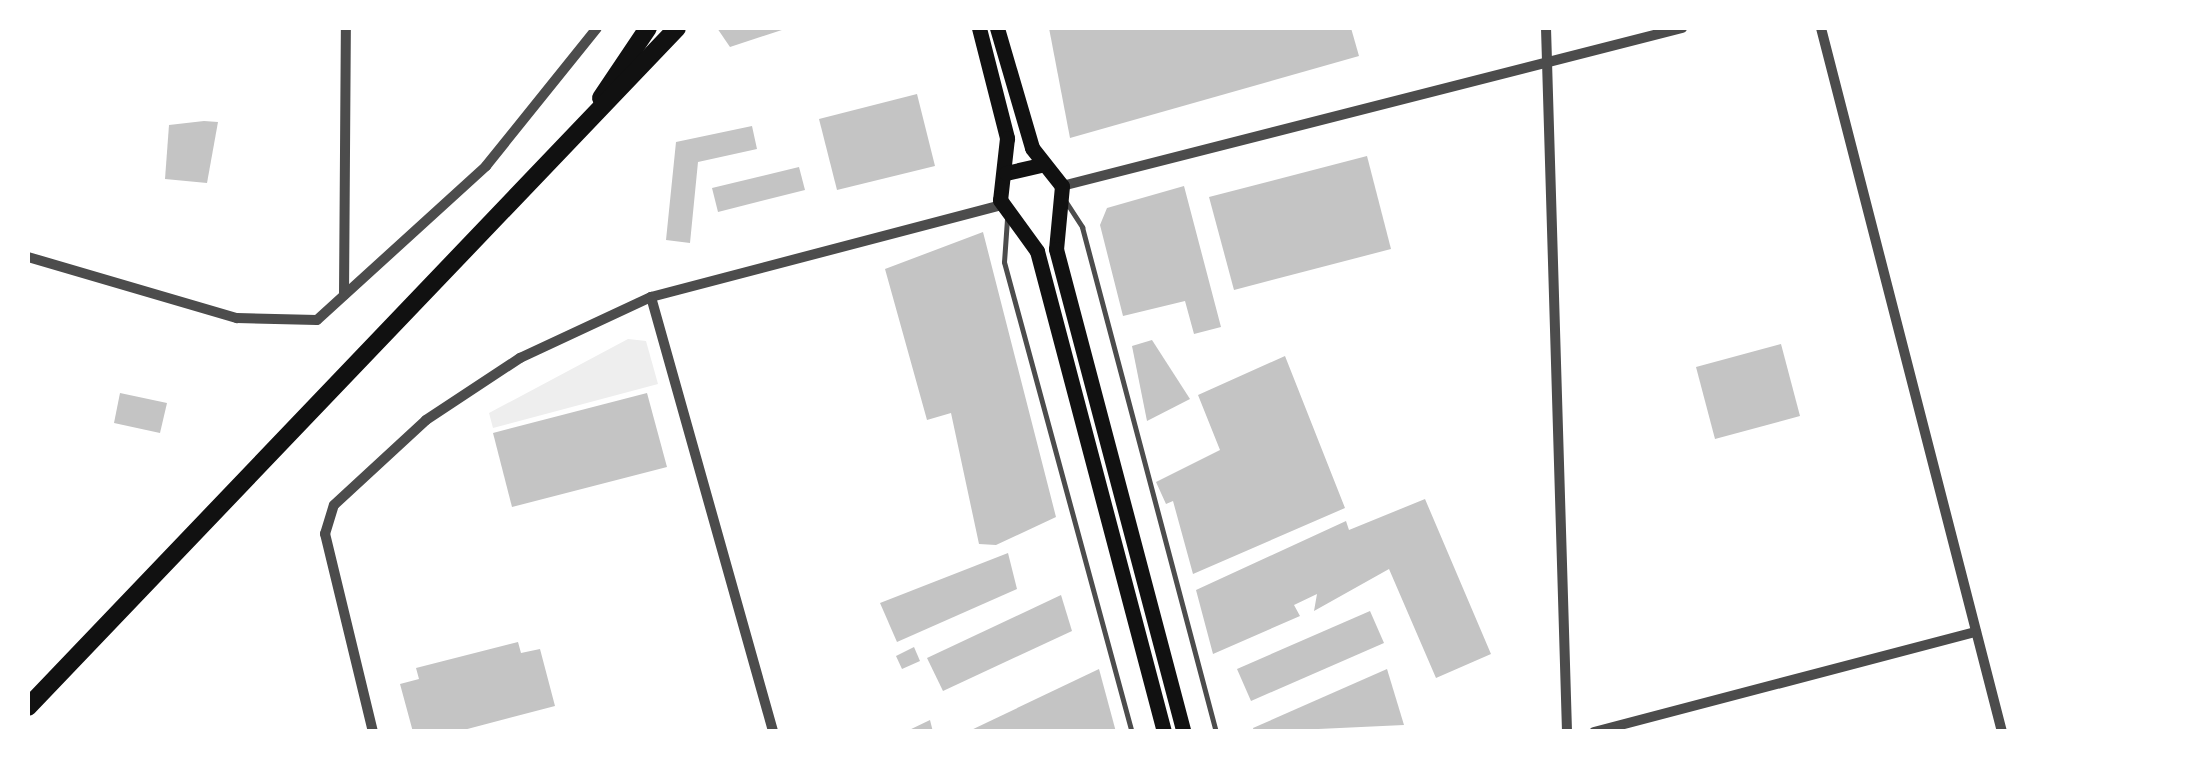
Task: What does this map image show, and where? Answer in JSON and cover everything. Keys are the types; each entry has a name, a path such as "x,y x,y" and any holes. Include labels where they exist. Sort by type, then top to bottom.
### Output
{"highway":[{"path":"588,120 648,28"},
{"path":"28,707 677,28"}],"main road":[{"path":"979,28 1007,138 1008,213 1036,250 1164,732"},
{"path":"997,28 1044,164 1062,190 1056,213 1056,249 1184,732"},
{"path":"1006,174 1044,164"},
{"path":"1008,213 1037,224 1056,213"}],"street":[{"path":"344,295 346,28"},
{"path":"28,257 237,318 317,320 486,166 598,28"},
{"path":"1546,28 1554,60 1567,732"},
{"path":"1062,190 1682,28"},
{"path":"1821,28 2002,732"},
{"path":"373,732 327,568 334,506 465,391 650,298 1008,213"},
{"path":"650,298 773,732"},
{"path":"1594,732 1976,632"}],"lane":[{"path":"1062,190 1082,227 1216,732"},
{"path":"1008,213 1004,262 1132,732"}],"shaded area":[{"path":"628,339 646,341 658,384 493,428 489,413"}],"building":[{"path":"717,28 788,28 730,47"},
{"path":"1049,28 1351,28 1359,56 1070,138"},
{"path":"917,94 935,166 837,190 819,119"},
{"path":"218,122 207,183 165,179 169,125"},
{"path":"752,126 757,149 698,162 690,243 666,240 676,142"},
{"path":"1367,156 1391,249 1234,290 1209,197"},
{"path":"799,167 805,190 718,212 712,188"},
{"path":"1184,186 1221,327 1194,334 1185,301 1123,316 1100,225 1107,208"},
{"path":"983,232 1056,517 996,545 979,544 951,413 927,420 885,269"},
{"path":"1152,340 1190,399 1147,421 1132,346"},
{"path":"1781,344 1800,416 1715,439 1696,367"},
{"path":"1285,356 1345,508 1193,574 1173,501 1166,504 1156,482 1220,450 1198,395"},
{"path":"120,393 167,403 160,433 114,423"},
{"path":"647,393 667,467 512,507 493,433"},
{"path":"1425,499 1491,654 1436,678 1389,569 1314,611 1317,594 1294,605 1300,616 1213,654 1196,590 1346,521 1349,530"},
{"path":"1008,553 1017,589 897,642 880,603"},
{"path":"1061,595 1072,631 943,691 927,658"},
{"path":"1370,611 1384,643 1251,701 1237,669"},
{"path":"518,642 521,653 540,649 555,706 456,732 413,732 400,684 419,679 416,668"},
{"path":"914,647 920,661 902,669 896,656"},
{"path":"1099,669 1116,732 967,732"},
{"path":"1387,669 1404,725 1254,732 1253,728"},
{"path":"930,720 933,732 905,732"}]}
